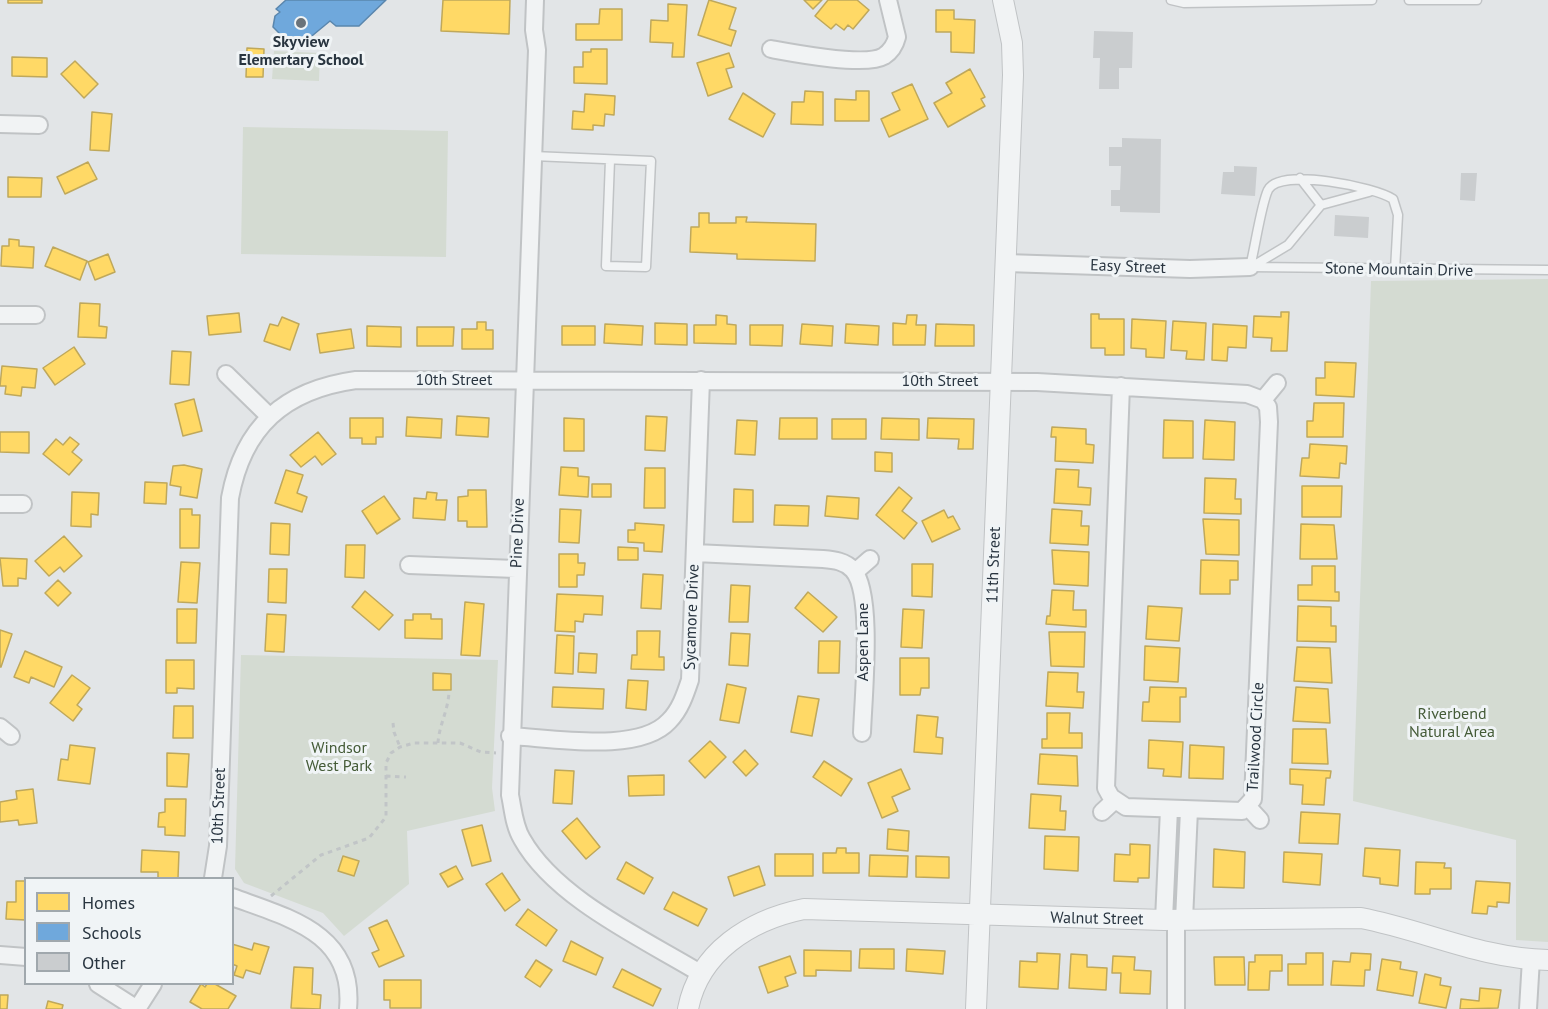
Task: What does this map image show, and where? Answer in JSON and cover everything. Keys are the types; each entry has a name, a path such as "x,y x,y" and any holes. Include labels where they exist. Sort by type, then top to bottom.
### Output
{"street":[{"name":"Pine Drive","path":"535,0 534,30 537,50 516,569 510,795 521,838 546,873 579,899 700,973"},
{"path":"771,49 821,58 880,58 889,52 897,38 897,28 888,0"},
{"name":"11th Street","path":"976,1009 1012,120 1012,44 1004,0"},
{"path":"0,123 39,125"},
{"name":"Easy Street","path":"1006,263 1190,269 1250,267"},
{"path":"0,315 36,315"},
{"path":"226,374 269,416"},
{"name":"10th Street","path":"213,877 218,846 230,498 234,479 252,436 269,416 304,394 339,382 356,380 1001,381 1121,386"},
{"name":"Sycamore Drive","path":"510,736 621,742 647,735 670,721 682,702 690,680 701,380"},
{"path":"1102,812 1115,800 1106,784 1121,386 1247,394 1263,400 1277,383"},
{"name":"Trailwood Circle","path":"1115,800 1126,807 1238,812 1248,807 1253,799 1269,422 1268,407 1263,400"},
{"path":"0,504 23,504"},
{"path":"695,553 823,559 844,563 855,572 870,559"},
{"path":"410,565 516,569"},
{"name":"Aspen Lane","path":"855,572 861,582 865,609 862,733"},
{"path":"1248,807 1260,820"},
{"path":"1169,809 1175,920 1176,1009"},
{"path":"1175,920 1189,810"},
{"path":"234,898 297,920 324,939 343,968 348,984 348,1009"},
{"name":"Walnut Street","path":"688,1009 700,973 714,956 746,929 762,921 794,911 818,909 1175,920 1361,918 1389,923 1491,954 1539,959"},
{"path":"0,955 24,957"},
{"path":"1528,1009 1539,959"},
{"path":"100,985 137,1009 152,985"}],"lane":[{"path":"1171,0 1184,3 1372,0"},
{"path":"1409,0 1477,0"},
{"path":"533,156 610,159 651,161 646,267 606,266 610,159"},
{"path":"1300,178 1321,205"},
{"path":"1250,267 1268,190 1279,180 1300,178 1386,194 1397,205 1395,270"},
{"path":"1250,267 1275,256 1288,245 1321,205 1374,191"},
{"name":"Stone Mountain Drive","path":"1250,267 1548,270"}],"path":[{"path":"438,743 439,731 449,704 449,690"},
{"path":"393,723 400,747"},
{"path":"257,906 321,855 369,838 386,817 386,763 391,753 400,747 414,743 460,744 481,752 510,754"},
{"path":"386,776 406,777"}],"green space":[{"path":"274,51 320,53 319,81 272,79"},
{"path":"243,127 448,131 446,257 241,254"},
{"name":"Riverbend Natural Area","path":"1548,279 1548,942 1516,940 1516,840 1353,801 1371,281"},
{"name":"Windsor West Park","path":"241,655 498,660 492,788 495,811 407,831 409,884 344,936 323,913 244,883 235,869"}],"building: Homes":[{"path":"8,0 42,0 42,3 8,3"},
{"path":"443,0 510,0 509,34 441,31"},
{"path":"709,0 736,8 729,29 736,31 731,46 698,35"},
{"path":"804,0 822,0 813,9"},
{"path":"828,0 857,0 869,10 853,29 848,25 844,30 836,24 831,29 815,16"},
{"path":"668,4 687,5 684,57 672,57 673,43 650,42 651,20 668,21"},
{"path":"600,9 622,9 622,40 576,40 576,24 599,24"},
{"path":"936,10 954,10 954,19 975,20 974,53 951,52 951,32 936,32"},
{"path":"247,48 264,49 263,77 246,77"},
{"path":"591,49 607,49 607,84 574,83 574,67 583,67 583,52 591,52"},
{"path":"729,53 734,67 726,69 732,87 708,96 697,63"},
{"path":"12,57 47,58 47,77 12,76"},
{"path":"75,61 98,84 84,98 61,74"},
{"path":"970,69 985,97 981,99 985,106 948,127 934,103 952,93 946,83"},
{"path":"912,84 928,119 889,137 881,119 900,110 892,93"},
{"path":"805,91 823,92 823,125 791,124 792,102 804,102"},
{"path":"856,91 869,91 869,121 835,121 835,99 856,100"},
{"path":"743,93 775,114 763,137 729,119"},
{"path":"585,94 615,96 614,115 605,114 604,126 593,125 593,130 572,129 573,111 584,112"},
{"path":"92,112 112,114 109,151 90,150"},
{"path":"88,162 97,179 65,194 57,177"},
{"path":"8,177 42,178 41,197 8,197"},
{"path":"699,213 709,213 709,223 736,223 736,217 747,217 746,222 816,224 815,261 737,259 737,254 690,252 691,227 699,227"},
{"path":"9,239 19,240 19,246 34,247 33,268 1,266 2,246 9,246"},
{"path":"53,247 87,261 80,280 45,266"},
{"path":"108,254 115,272 95,280 88,262"},
{"path":"80,303 100,304 99,326 107,327 106,338 78,337"},
{"path":"1281,312 1289,312 1287,351 1271,351 1272,338 1253,337 1254,316 1281,317"},
{"path":"239,313 241,332 209,335 207,316"},
{"path":"1091,314 1099,314 1099,319 1124,319 1124,355 1105,355 1105,348 1091,348"},
{"path":"716,315 727,316 727,324 736,325 736,344 694,343 694,325 716,325"},
{"path":"907,315 917,315 916,325 926,325 925,345 893,345 893,323 906,324"},
{"path":"282,317 299,324 290,350 264,341 270,324 278,326"},
{"path":"1132,319 1166,321 1164,358 1146,357 1146,349 1131,348"},
{"path":"1173,321 1206,323 1204,360 1186,359 1187,351 1171,350"},
{"path":"477,322 486,322 486,330 493,330 493,349 462,349 462,329 477,329"},
{"path":"655,323 687,324 687,345 655,344"},
{"path":"605,324 643,326 642,345 604,343"},
{"path":"802,324 833,326 832,346 800,344"},
{"path":"846,324 879,326 878,345 845,343"},
{"path":"936,324 974,325 974,346 935,346"},
{"path":"1213,324 1247,326 1246,348 1228,347 1227,361 1212,360"},
{"path":"750,325 783,325 782,346 750,345"},
{"path":"367,326 401,327 401,347 367,346"},
{"path":"562,326 595,326 595,345 562,345"},
{"path":"417,327 454,327 453,346 417,346"},
{"path":"351,329 354,348 320,353 317,334"},
{"path":"74,347 85,364 55,385 43,368"},
{"path":"172,351 191,352 189,385 170,384"},
{"path":"1325,362 1356,363 1354,397 1316,395 1316,378 1325,378"},
{"path":"2,366 37,369 35,388 22,387 21,396 5,394 6,386 0,386"},
{"path":"194,399 202,431 183,436 175,404"},
{"path":"1314,403 1344,403 1343,437 1307,437 1307,421 1313,421"},
{"path":"457,416 489,418 488,437 456,435"},
{"path":"646,416 667,417 665,451 645,450"},
{"path":"407,417 442,419 441,438 406,436"},
{"path":"350,418 383,418 383,437 376,437 376,444 362,444 362,438 350,438"},
{"path":"564,418 584,419 584,451 564,451"},
{"path":"780,418 817,418 817,439 779,439"},
{"path":"882,418 919,419 919,440 881,439"},
{"path":"928,418 974,419 973,449 958,449 959,439 927,438"},
{"path":"832,419 866,419 866,439 832,439"},
{"path":"737,420 757,421 755,455 735,454"},
{"path":"1164,420 1193,421 1193,458 1163,458"},
{"path":"1205,420 1235,422 1234,460 1203,459"},
{"path":"1052,427 1086,429 1086,444 1094,445 1093,463 1055,461 1056,437 1051,437"},
{"path":"0,432 29,432 29,453 0,452"},
{"path":"318,432 336,454 322,465 315,456 301,467 290,455"},
{"path":"70,437 79,444 72,452 82,460 69,475 43,454 56,439 63,445"},
{"path":"1310,444 1347,446 1346,464 1340,463 1339,478 1300,476 1302,458 1309,458"},
{"path":"875,452 892,453 892,472 875,471"},
{"path":"184,465 202,469 197,498 180,495 181,487 170,485 173,466"},
{"path":"561,467 578,468 578,476 589,477 588,497 559,495"},
{"path":"645,468 665,468 665,508 644,508"},
{"path":"1056,469 1079,470 1078,487 1091,488 1090,505 1054,503"},
{"path":"286,470 303,475 297,493 307,497 302,512 275,503"},
{"path":"1205,478 1236,479 1235,499 1241,499 1241,514 1204,513"},
{"path":"145,482 167,483 166,504 144,503"},
{"path":"592,484 611,484 611,497 592,497"},
{"path":"1302,486 1342,486 1341,517 1302,517"},
{"path":"899,487 912,498 902,511 917,523 904,539 876,515"},
{"path":"734,489 753,490 753,522 733,522"},
{"path":"468,490 486,490 487,527 467,527 467,521 458,521 458,497 468,496"},
{"path":"72,492 99,493 98,515 91,514 91,527 71,526"},
{"path":"427,492 437,493 436,500 447,500 445,520 413,518 414,498 426,499"},
{"path":"384,496 400,519 377,534 362,511"},
{"path":"827,496 859,498 858,519 825,516"},
{"path":"775,505 809,506 808,526 774,525"},
{"path":"180,509 192,509 192,515 200,515 199,548 180,548"},
{"path":"560,509 581,510 579,543 559,542"},
{"path":"1052,509 1082,511 1081,526 1089,526 1088,545 1050,543"},
{"path":"944,510 948,518 953,516 960,529 932,542 922,521"},
{"path":"1203,519 1239,520 1239,555 1206,554"},
{"path":"271,523 290,524 289,555 270,554"},
{"path":"635,523 664,525 662,552 644,551 644,543 628,542 628,530 635,530"},
{"path":"1301,524 1334,525 1337,559 1300,559"},
{"path":"64,536 82,556 64,572 60,567 49,576 35,561"},
{"path":"346,545 365,545 364,578 345,577"},
{"path":"618,547 638,548 638,560 618,560"},
{"path":"1052,550 1089,552 1088,586 1054,584"},
{"path":"559,554 578,554 578,563 585,563 584,575 577,575 577,587 559,587"},
{"path":"0,558 27,559 26,579 18,578 18,586 3,586"},
{"path":"1201,560 1238,561 1238,580 1230,580 1230,594 1200,594"},
{"path":"181,562 200,563 197,603 178,602"},
{"path":"912,564 933,564 932,597 912,596"},
{"path":"1312,566 1335,566 1335,592 1339,592 1339,601 1298,600 1298,585 1312,585"},
{"path":"269,569 287,569 286,603 268,602"},
{"path":"643,574 663,575 661,609 641,608"},
{"path":"58,580 71,593 58,606 45,593"},
{"path":"731,585 750,586 748,622 729,622"},
{"path":"1052,590 1074,591 1073,610 1086,610 1086,627 1046,624 1047,616 1050,616"},
{"path":"365,591 393,615 379,630 352,607"},
{"path":"808,592 837,617 823,632 795,608"},
{"path":"557,594 603,596 602,615 584,614 583,622 575,621 575,632 555,631"},
{"path":"465,602 484,604 480,656 461,655"},
{"path":"1148,606 1182,608 1179,641 1146,639"},
{"path":"1298,606 1331,607 1331,626 1336,626 1336,642 1297,641"},
{"path":"177,609 197,609 196,643 177,643"},
{"path":"903,609 924,610 922,648 901,647"},
{"path":"267,614 286,615 284,652 265,651"},
{"path":"413,614 431,614 431,619 442,619 442,639 405,638 405,620 413,620"},
{"path":"0,630 12,634 1,667 0,667"},
{"path":"637,631 660,631 659,657 664,657 664,670 631,669 632,655 637,655"},
{"path":"1049,632 1085,632 1084,667 1051,666"},
{"path":"731,633 750,634 748,666 729,665"},
{"path":"557,635 574,636 573,674 555,673"},
{"path":"819,641 840,641 839,673 818,673"},
{"path":"1145,646 1180,648 1178,682 1144,680"},
{"path":"1297,647 1330,648 1332,683 1294,681"},
{"path":"25,651 62,667 54,687 31,677 29,683 14,677"},
{"path":"579,653 597,654 596,673 578,672"},
{"path":"900,658 929,658 929,688 921,688 920,695 900,695"},
{"path":"166,660 194,660 194,689 177,688 177,693 166,693"},
{"path":"1048,672 1078,673 1077,692 1084,692 1083,708 1046,706"},
{"path":"433,673 451,674 451,690 433,690"},
{"path":"72,675 90,688 77,705 82,709 73,721 50,703"},
{"path":"628,680 648,681 646,710 626,708"},
{"path":"727,684 746,688 739,723 720,720"},
{"path":"553,687 604,689 603,709 552,707"},
{"path":"1150,687 1186,688 1186,697 1180,697 1180,722 1142,721 1143,702 1149,702"},
{"path":"1296,687 1328,689 1330,723 1293,721"},
{"path":"798,696 819,699 812,736 791,732"},
{"path":"174,706 193,706 193,738 173,738"},
{"path":"1047,713 1070,713 1069,733 1082,733 1082,748 1042,748 1042,739 1047,739"},
{"path":"917,715 938,717 936,737 943,738 942,754 914,752"},
{"path":"1293,729 1326,729 1328,764 1292,763"},
{"path":"1149,740 1183,742 1181,777 1163,776 1164,769 1148,768"},
{"path":"710,741 726,757 705,778 689,761"},
{"path":"70,745 95,748 90,784 58,780 61,759 68,760"},
{"path":"1190,745 1224,747 1223,779 1189,778"},
{"path":"745,750 758,764 746,776 733,762"},
{"path":"167,753 189,754 187,787 167,786"},
{"path":"1040,754 1077,756 1078,786 1038,784"},
{"path":"824,761 852,779 841,796 813,777"},
{"path":"901,769 910,789 892,797 898,811 882,818 868,783"},
{"path":"1290,769 1331,771 1330,778 1326,778 1324,805 1302,804 1303,785 1290,784"},
{"path":"555,770 574,771 572,804 553,803"},
{"path":"664,775 664,795 629,796 628,776"},
{"path":"33,789 37,823 19,825 18,820 0,822 0,802 17,799 16,791"},
{"path":"1031,794 1061,796 1060,811 1066,811 1065,830 1029,828"},
{"path":"165,799 186,799 185,836 165,835 165,827 158,827 159,813 165,812"},
{"path":"1301,812 1340,814 1338,844 1299,843"},
{"path":"577,818 600,847 586,859 562,831"},
{"path":"482,825 491,861 472,866 462,830"},
{"path":"888,829 909,831 908,851 887,849"},
{"path":"1045,836 1079,837 1078,871 1044,869"},
{"path":"1130,844 1150,845 1149,878 1138,878 1138,882 1114,881 1115,854 1130,855"},
{"path":"837,848 846,848 846,853 859,853 859,873 823,873 823,853 836,853"},
{"path":"1365,848 1400,850 1398,886 1380,884 1380,878 1363,876"},
{"path":"1214,849 1245,852 1244,888 1213,887"},
{"path":"142,850 179,852 178,877 158,877 158,872 141,872"},
{"path":"1284,852 1322,854 1320,885 1283,882"},
{"path":"775,854 813,854 813,876 775,876"},
{"path":"870,855 908,856 907,877 869,876"},
{"path":"343,856 359,861 354,876 338,871"},
{"path":"916,856 949,857 949,878 916,877"},
{"path":"626,862 653,878 644,894 617,879"},
{"path":"1416,862 1445,863 1444,868 1451,868 1451,889 1430,889 1430,894 1415,894"},
{"path":"456,866 463,879 448,887 440,874"},
{"path":"759,866 765,885 734,896 728,877"},
{"path":"502,873 520,900 505,911 486,884"},
{"path":"16,881 24,881 24,920 6,919 7,902 16,902"},
{"path":"1476,881 1510,883 1509,903 1497,902 1497,907 1488,906 1487,914 1472,913"},
{"path":"673,892 707,909 698,926 664,909"},
{"path":"528,909 557,930 546,946 516,925"},
{"path":"387,920 404,956 379,967 372,953 379,950 369,928"},
{"path":"571,941 603,958 596,975 563,961"},
{"path":"254,943 269,947 260,974 246,970 243,978 234,975 237,966 234,965 234,945 252,950"},
{"path":"860,949 894,949 894,969 859,968"},
{"path":"907,949 945,951 943,974 906,971"},
{"path":"804,950 851,951 851,971 816,970 816,976 804,976"},
{"path":"1037,953 1060,954 1058,989 1019,987 1020,961 1037,962"},
{"path":"1306,953 1323,953 1323,985 1288,985 1288,964 1306,964"},
{"path":"1351,953 1371,954 1370,970 1365,970 1364,986 1331,985 1333,961 1350,962"},
{"path":"1071,954 1087,955 1087,967 1107,968 1106,990 1069,988"},
{"path":"1255,955 1282,955 1282,971 1270,971 1269,990 1248,990 1249,962 1255,962"},
{"path":"790,956 796,973 785,977 788,986 768,993 759,967"},
{"path":"1113,956 1135,957 1134,970 1151,971 1150,994 1120,993 1121,973 1112,973"},
{"path":"1214,957 1244,957 1245,985 1215,985"},
{"path":"1382,959 1401,962 1400,969 1417,972 1413,996 1377,990"},
{"path":"536,960 552,970 540,987 525,977"},
{"path":"294,967 313,968 312,994 321,995 320,1009 291,1008"},
{"path":"622,969 661,989 653,1006 613,987"},
{"path":"1425,974 1441,978 1440,985 1451,987 1446,1008 1419,1003"},
{"path":"384,980 421,980 421,1008 390,1008 390,1000 384,1000"},
{"path":"200,985 205,987 217,985 236,996 228,1009 202,1009 190,1002"},
{"path":"1480,988 1501,990 1498,1008 1460,1009 1461,999 1479,1001"},
{"path":"0,995 8,995 7,1009 0,1009"},
{"path":"48,1001 63,1005 62,1009 46,1009"}],"building: Schools":[{"name":"Skyview Elemertary School","path":"286,0 386,0 359,26 336,26 330,21 307,40 305,37 298,44 289,43 273,27 275,16 280,12 276,9"}],"building: Other":[{"path":"1094,31 1133,32 1132,68 1119,68 1119,89 1099,89 1100,58 1093,58"},
{"path":"1122,138 1161,139 1160,213 1120,212 1120,206 1111,206 1111,190 1120,190 1121,166 1109,166 1109,147 1122,147"},
{"path":"1234,166 1257,167 1255,196 1221,194 1223,172 1234,172"},
{"path":"1461,173 1477,173 1475,201 1460,200"},
{"path":"1335,215 1369,217 1368,238 1334,236"}],"place":[{"name":"Skyview Elemertary School","path":"301,23"}]}
